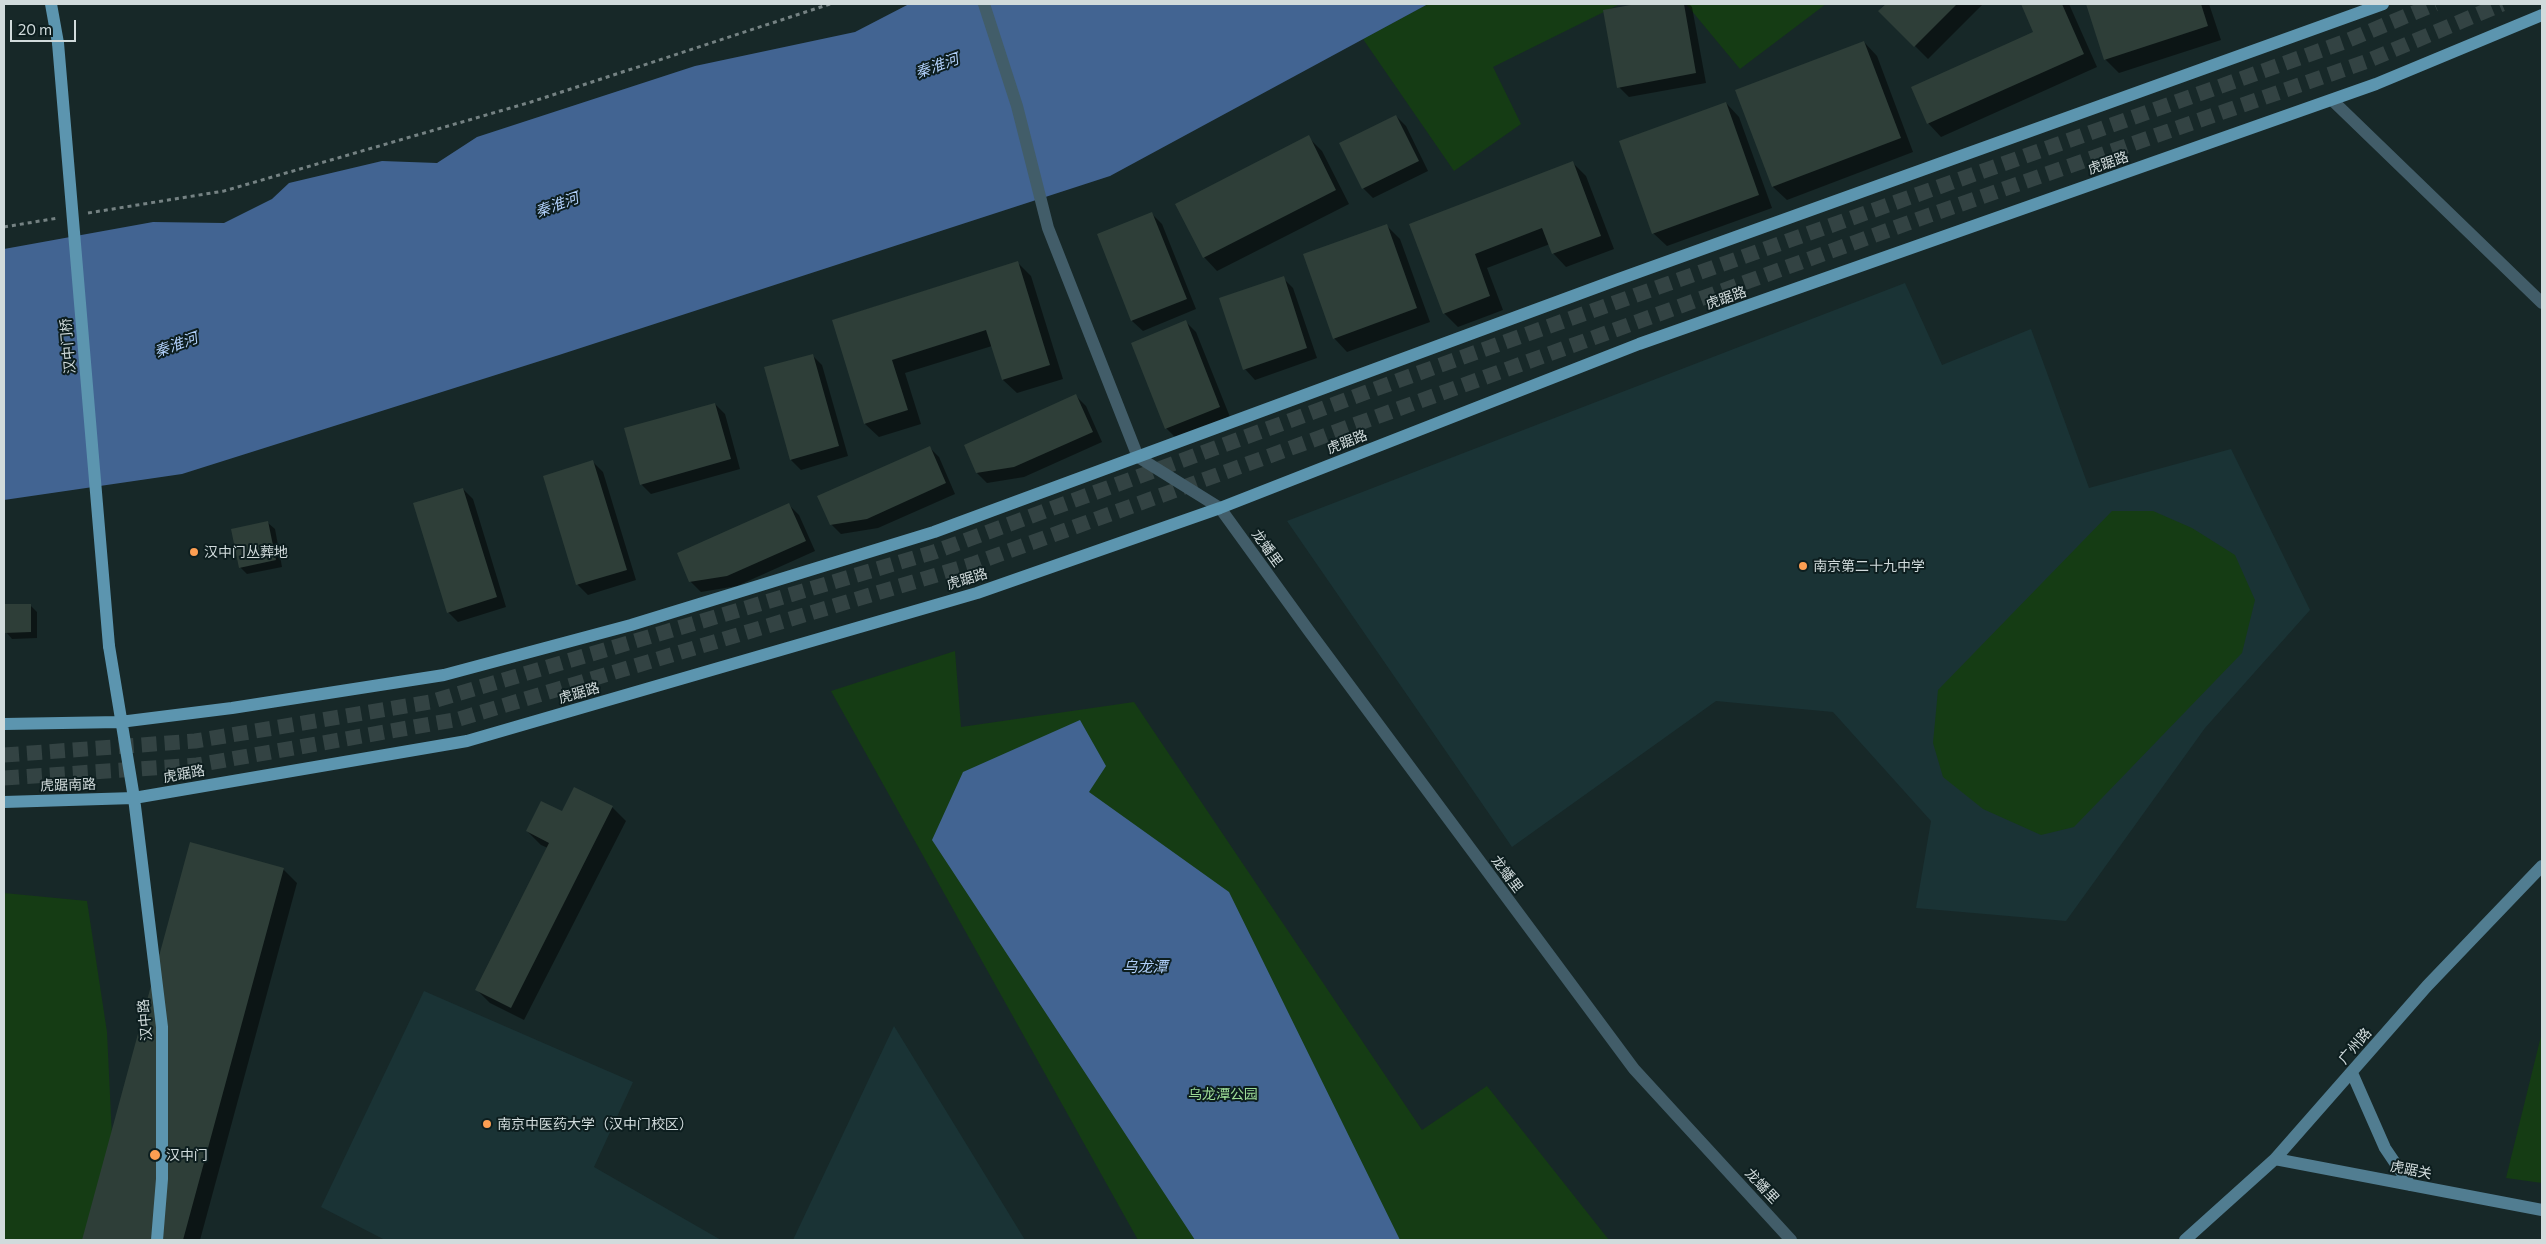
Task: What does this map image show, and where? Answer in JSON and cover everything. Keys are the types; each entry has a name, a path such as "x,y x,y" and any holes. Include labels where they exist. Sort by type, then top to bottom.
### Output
{"main road":[{"name":"汉中门桥","path":"51,4 58,43 109,646 120,722"},
{"path":"4,724 120,722 232,708 444,676 631,625 934,532 1619,279 2383,4"},
{"name":"虎踞路","path":"134,798 467,741 977,592 1220,508 1639,344 2376,84 2542,15"},
{"name":"汉中路","path":"120,722 134,798 162,1027 162,1179 157,1240"},
{"name":"虎踞南路","path":"4,802 134,798"},
{"name":"广州路","path":"2185,1240 2275,1159 2427,986 2542,866"},
{"path":"2352,1073 2385,1148 2410,1185"},
{"name":"虎踞关","path":"2275,1159 2542,1210"}],"street":[{"path":"984,4 1017,106 1048,228 1138,457 1220,508"},
{"path":"2332,100 2542,303"},
{"name":"龙蟠里","path":"1220,508 1308,631 1634,1069 1791,1240"}],"path":[{"path":"80,214 224,191 531,102 830,4"},
{"path":"4,226 61,217"}],"shaded area":[{"name":"南京第二十九中学","path":"1905,283 1942,365 2031,329 2089,488 2231,449 2310,610 2205,728 2066,921 1916,908 1931,821 1833,712 1716,701 1512,847 1287,521"},
{"name":"南京中医药大学（汉中门校区）","path":"424,991 633,1082 594,1167 721,1240 385,1240 321,1207"},
{"path":"894,1026 1025,1240 793,1240"}],"green space":[{"path":"1428,4 1620,4 1493,67 1521,124 1454,171 1363,39"},
{"path":"1686,4 1826,4 1740,69"},
{"path":"2112,511 2153,511 2192,528 2235,555 2255,600 2242,653 2074,827 2041,835 1983,809 1943,777 1933,743 1938,690"},
{"name":"乌龙潭公园","path":"955,651 961,727 1134,702 1422,1130 1487,1086 1609,1240 1138,1240 831,691"},
{"path":"4,893 87,901 107,1032 114,1180 101,1240 4,1240"},
{"path":"2542,1032 2542,1183 2506,1178"}],"water":[{"name":"秦淮河","path":"909,4 1428,4 1110,176 559,355 182,474 4,500 4,249 153,222 224,223 272,199 289,183 382,161 437,163 477,137 695,66 855,32"},
{"name":"乌龙潭","path":"1080,720 1106,766 1089,792 1229,892 1400,1240 1195,1240 932,840 963,772"}],"building":[{"path":"1636,4 1684,4 1696,73 1617,88 1603,10"},
{"path":"1886,4 1957,4 1914,47 1878,11"},
{"path":"2021,4 2062,4 2084,54 1927,124 1911,87 2033,32"},
{"path":"2086,4 2201,4 2208,26 2104,60"},
{"path":"1864,41 1901,138 1772,187 1735,90"},
{"path":"1726,102 1759,195 1652,234 1619,141"},
{"path":"1396,115 1419,161 1362,189 1339,143"},
{"path":"1309,135 1336,190 1203,258 1175,204"},
{"path":"1573,161 1601,236 1552,254 1542,228 1475,254 1490,296 1443,314 1409,224"},
{"path":"1152,212 1187,299 1131,321 1097,234"},
{"path":"1387,224 1417,308 1333,339 1303,254"},
{"path":"1018,261 1050,365 1002,380 986,330 892,360 908,410 864,424 832,320"},
{"path":"1284,276 1307,348 1243,370 1219,298"},
{"path":"1186,320 1220,407 1165,429 1131,343"},
{"path":"813,354 839,446 790,460 764,367"},
{"path":"1076,394 1093,432 1014,467 976,473 964,445"},
{"path":"715,403 731,459 640,485 624,428"},
{"path":"930,446 946,483 867,519 830,525 817,496"},
{"path":"593,460 627,570 576,585 543,476"},
{"path":"463,488 497,597 447,613 413,503"},
{"path":"789,503 806,541 727,576 689,582 677,553"},
{"path":"268,521 276,560 239,568 231,529"},
{"path":"4,604 31,604 31,632 4,633"},
{"path":"574,787 613,806 511,1008 475,990 549,843 526,831 541,801 562,811"},
{"path":"190,842 284,868 183,1240 82,1240"}],"tunnel":[{"path":"4,755 195,741 430,702 934,552 1435,367 2344,42 2435,4"},
{"path":"4,778 197,765 459,719 973,564 1930,215 2365,62 2502,4"}],"place":[{"name":"汉中门丛葬地","path":"194,552"},
{"name":"南京第二十九中学","path":"1803,566"},
{"name":"南京中医药大学（汉中门校区）","path":"487,1124"},
{"name":"汉中门","path":"155,1155"}]}
